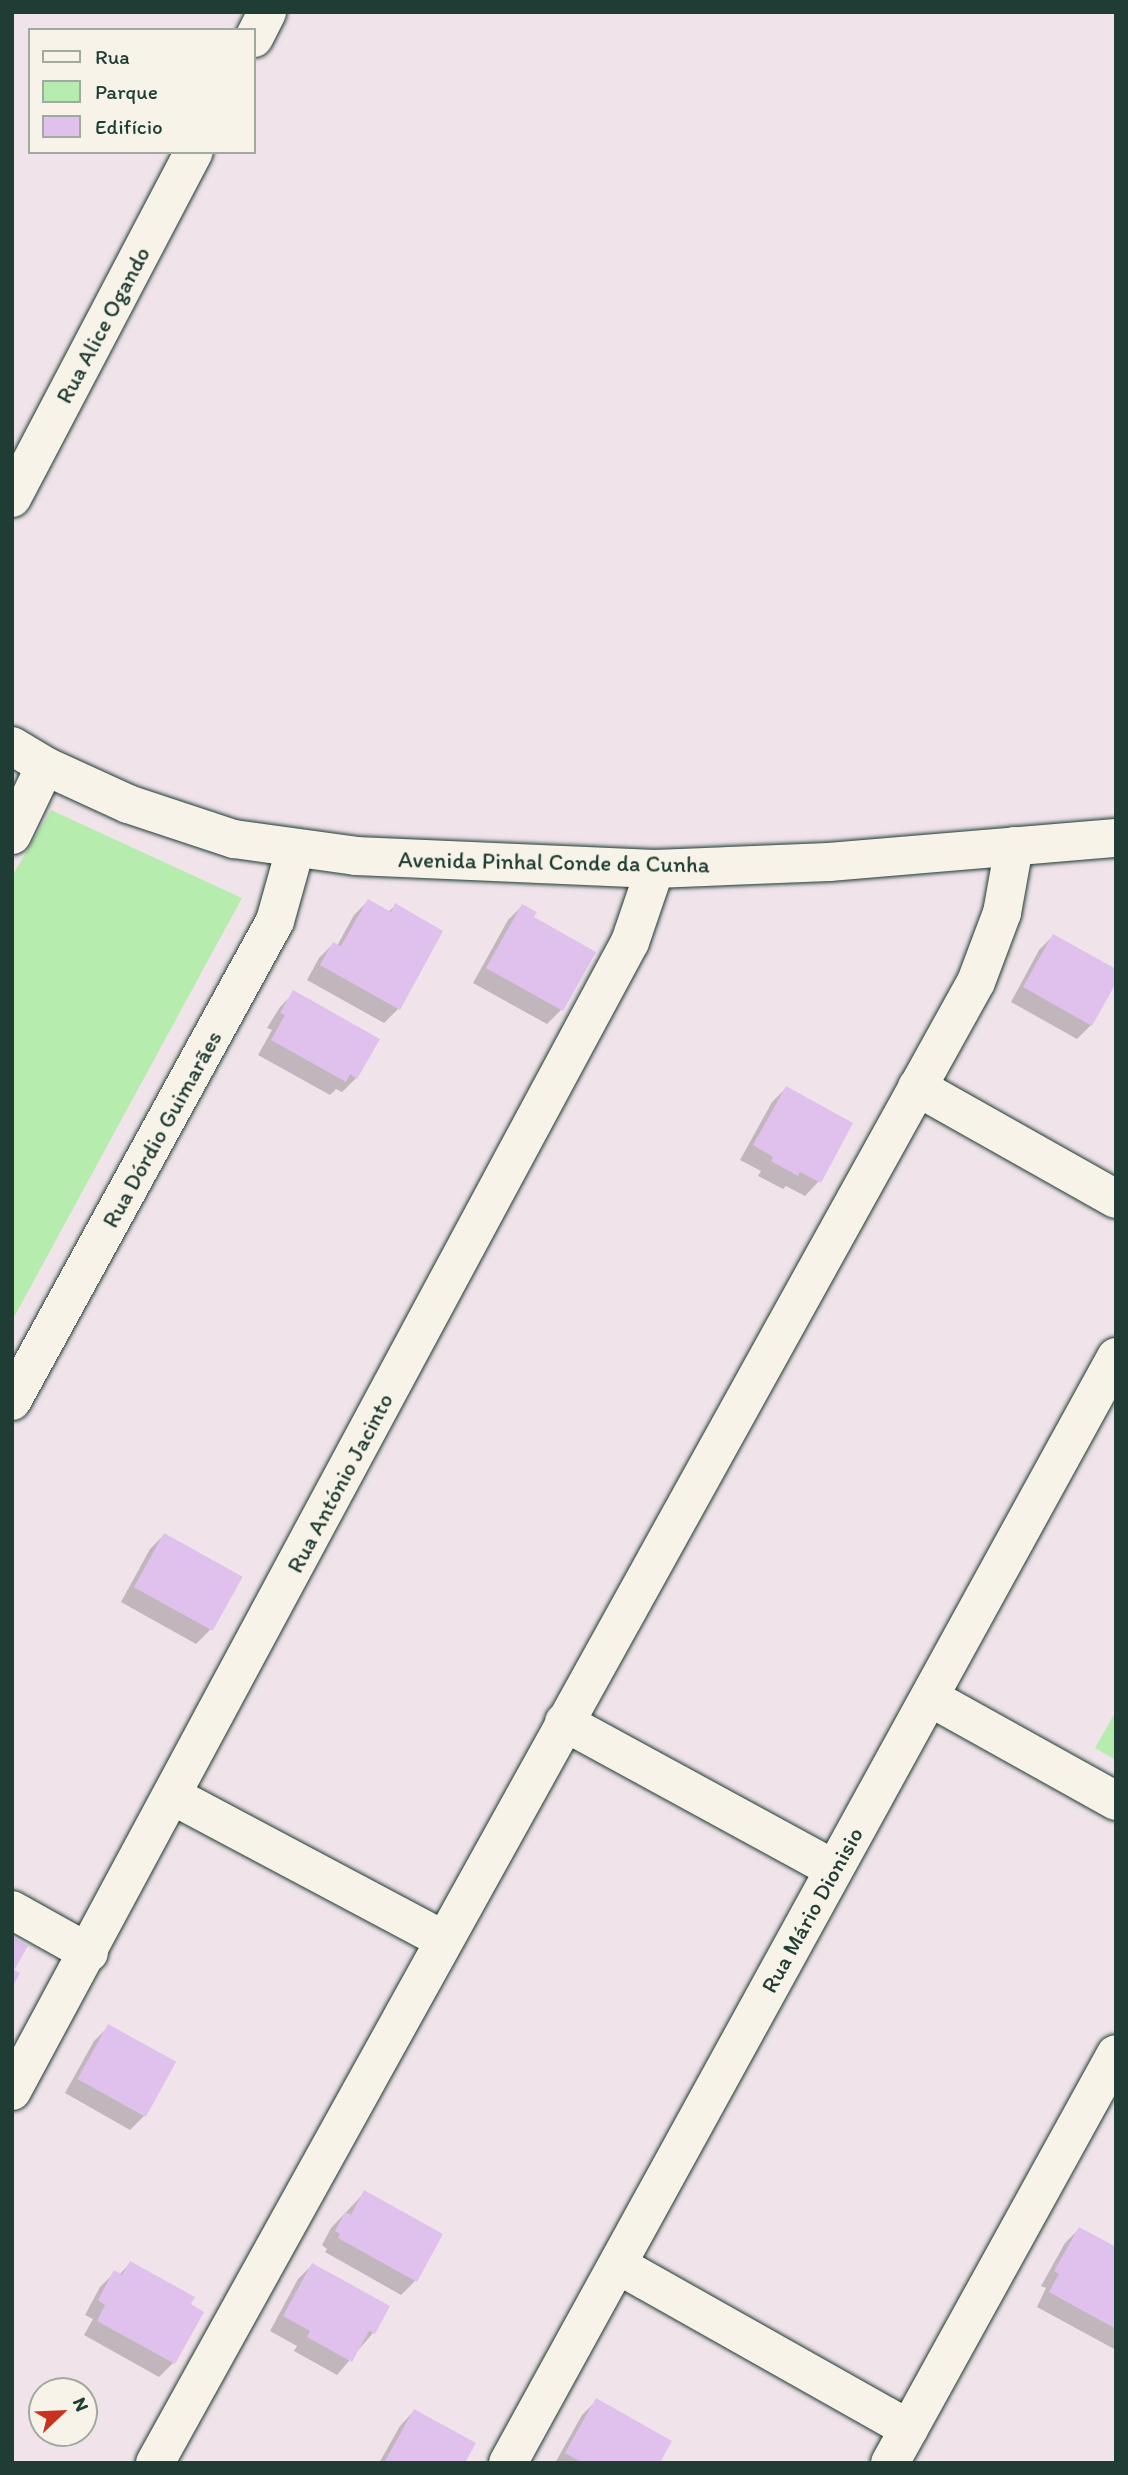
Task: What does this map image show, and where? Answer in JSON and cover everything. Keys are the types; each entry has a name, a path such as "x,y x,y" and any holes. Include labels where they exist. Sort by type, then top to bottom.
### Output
{"street":[{"path":"256,34 267,12"},
{"name":"Rua Alice Ogando","path":"12,498 193,154"},
{"name":"Avenida Pinhal Conde da Cunha","path":"12,746 45,766 128,804 234,839 295,850 356,856 655,869 829,862 1116,838"},
{"path":"12,835 45,766"},
{"path":"155,2463 976,982 1002,913 1014,846"},
{"name":"Rua Dórdio Guimarães","path":"12,1401 275,921 295,850"},
{"name":"Rua António Jacinto","path":"12,2091 89,1953 630,942 655,869"},
{"path":"918,1087 1116,1199"},
{"name":"Rua Mário Dionisio","path":"508,2463 834,1869 931,1698 1116,1357"},
{"path":"931,1698 1116,1801"},
{"path":"564,1722 834,1869"},
{"path":"173,1796 444,1940"},
{"path":"12,1910 89,1953"},
{"path":"890,2463 1116,2054"},
{"path":"618,2265 909,2428"}],"green space":[{"path":"51,810 242,898 12,1321 12,876"},
{"path":"1116,1711 1116,1760 1095,1748"}],"building":[{"path":"368,899 391,912 395,903 443,931 400,1010 320,965 333,942 341,946"},
{"path":"522,904 537,912 534,917 596,952 563,1011 486,968"},
{"path":"1053,934 1116,969 1116,983 1092,1026 1023,987"},
{"path":"293,990 380,1039 357,1079 350,1074 346,1082 271,1040 285,1015 280,1013"},
{"path":"786,1086 853,1123 821,1183 800,1172 798,1176 771,1161 773,1157 753,1145"},
{"path":"164,1533 243,1577 213,1631 134,1587"},
{"path":"12,1937 28,1946 14,1970 20,1973 12,1988"},
{"path":"108,2024 176,2062 146,2117 77,2079"},
{"path":"364,2190 443,2234 417,2282 338,2238 340,2234 335,2231 345,2212 351,2215"},
{"path":"1079,2227 1116,2247 1116,2329 1049,2292 1059,2274 1054,2271"},
{"path":"130,2261 195,2297 191,2304 204,2312 175,2364 97,2321 105,2305 98,2300 114,2270 122,2275"},
{"path":"312,2263 390,2306 375,2334 369,2331 352,2362 307,2337 310,2331 283,2316"},
{"path":"596,2398 672,2441 660,2463 583,2463 565,2453"},
{"path":"414,2409 476,2443 465,2463 384,2463"}]}
